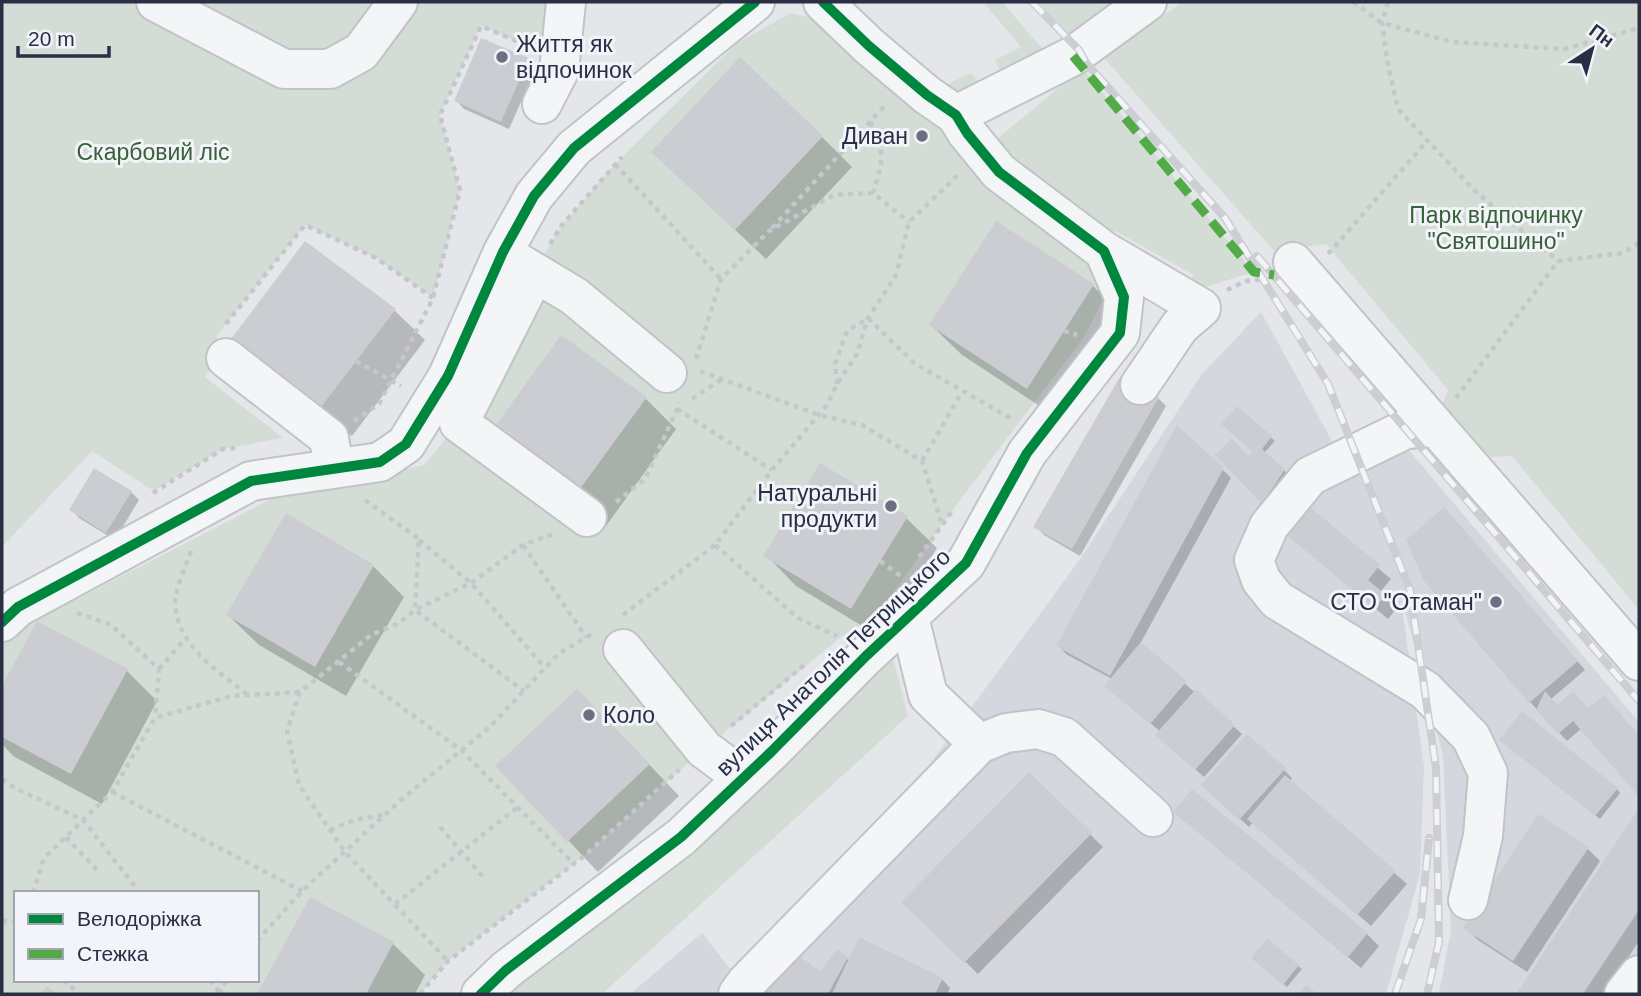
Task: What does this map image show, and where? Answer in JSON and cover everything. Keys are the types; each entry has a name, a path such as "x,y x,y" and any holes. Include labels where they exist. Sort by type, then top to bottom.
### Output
{"street":[{"path":"156,2 284,69 330,68 360,52 398,2"},
{"path":"551,88 566,2"},
{"path":"2,622 18,607 251,481 332,453 380,462 405,444 448,376 503,252 534,196 574,148 755,2"},
{"name":"вулиця Анатолія Петрицького","path":"481,994 527,954 681,838 866,656 903,602 967,563 1027,453 1120,333 1124,297 1104,251 999,172 956,115 878,54 823,2"},
{"path":"956,115 1073,56 1147,2"},
{"path":"1104,251 1201,308 1180,326 1140,386"},
{"path":"503,252 573,296 675,386"},
{"path":"1299,270 1639,661"},
{"path":"535,273 459,423 585,519"},
{"path":"226,358 332,453"},
{"path":"1435,427 1406,429 1310,475 1269,526 1254,560 1261,580 1277,600 1425,690 1471,737 1488,773 1483,836 1468,900"},
{"path":"903,602 928,695 979,744"},
{"path":"611,634 704,749 743,778"},
{"path":"738,994 979,744 1006,733 1038,729 1064,737 1153,817"},
{"path":"1624,994 1639,975"}],"path":[{"path":"1353,2 1382,23 1452,42 1564,49 1639,28"},
{"path":"1388,2 1382,23 1398,109 1475,191 1558,261"},
{"path":"332,453 379,404 433,298 460,190 440,115 481,26 545,54 551,88"},
{"path":"888,101 769,231 721,279 694,369 819,415 862,425 922,461 941,521"},
{"path":"870,122 882,144 881,165 873,193"},
{"path":"1201,308 1215,296 1246,281 1299,270 1428,140"},
{"path":"259,939 302,891 384,815 491,726 558,654 586,638 611,634 715,545 772,470 827,405 857,354 868,318 896,275 909,222 982,152"},
{"path":"535,273 562,225 625,154"},
{"path":"615,164 721,279"},
{"path":"769,231 834,195 873,193 909,222"},
{"path":"226,358 217,335 305,225 376,258 433,298"},
{"path":"1435,427 1558,261 1623,253 1639,243"},
{"path":"837,384 835,364 847,331 868,318"},
{"path":"868,318 914,363 1019,422"},
{"path":"356,360 391,381 433,400"},
{"path":"677,410 722,379"},
{"path":"448,961 345,852 299,785 287,731 300,692 371,635 399,623 415,610 471,583 523,545 585,519 645,479 677,410 675,386"},
{"path":"922,461 962,392"},
{"path":"677,410 772,470"},
{"path":"363,499 418,539 471,583 545,668"},
{"path":"911,567 958,503"},
{"path":"415,610 418,539"},
{"path":"523,545 586,638"},
{"path":"715,545 798,618 841,637 832,644"},
{"path":"192,550 174,602 185,639 248,695"},
{"path":"880,561 904,578 903,602"},
{"path":"415,610 524,691"},
{"path":"73,612 111,625 159,670"},
{"path":"34,891 44,858 112,792 155,718 159,670 185,639"},
{"path":"420,994 448,961 574,864 704,749 815,657"},
{"path":"339,662 461,750 574,864"},
{"path":"155,718 231,696 300,692"},
{"path":"2,779 15,788 83,820 138,891"},
{"path":"112,792 302,891"},
{"path":"395,904 518,807"},
{"path":"330,830 354,820 384,815"},
{"path":"440,827 483,877"},
{"path":"66,837 100,872"},
{"path":"65,982 80,994"}],"shaded area":[{"path":"1261,312 1347,468 1402,442 1639,722 1639,994 1439,994 1451,930 1443,756 1400,592 1424,767 1420,874 1386,994 753,994 821,913 1078,562 1202,374"},
{"path":"702,933 735,975 722,994 630,994"}],"green space":[{"name":"Скарбовий ліс","path":"2,2 555,2 545,54 481,26 440,115 460,190 433,298 376,258 305,225 217,335 217,360 205,377 283,438 223,449 154,491 92,451 2,547"},
{"path":"983,2 1002,2 1052,60 1003,76 995,60 1021,47"},
{"path":"1034,2 1138,2 1079,50"},
{"name":"Парк відпочинку \"Святошино\"","path":"1182,2 1639,2 1639,610 1512,456 1472,458 1436,418 1448,390 1326,244 1274,251 1104,58"},
{"path":"791,13 820,20 935,118 1025,212 1097,273 1106,294 1084,337 876,616 841,637 704,749 584,856 448,961 420,994 2,994 2,645 20,624 60,608 273,498 424,465 459,423 541,259 562,225 615,164 737,43"},
{"path":"1082,68 1254,272 1179,295 1194,275 1115,231 1109,243 990,145"},
{"path":"971,73 987,92 963,104 942,87"},
{"path":"892,654 908,716 602,994 503,994"}],"building":[{"path":"481,38 529,58 501,122 454,101"},
{"path":"740,57 823,136 735,230 651,152"},
{"path":"996,221 1094,284 1027,389 929,325"},
{"path":"305,241 396,309 321,407 231,339"},
{"path":"561,335 647,397 574,497 489,435"},
{"path":"1121,375 1159,397 1072,549 1033,527"},
{"path":"1237,406 1272,436 1262,449 1285,469 1262,504 1215,455 1232,438 1248,456 1253,452 1221,424"},
{"path":"1177,425 1224,468 1110,676 1056,646"},
{"path":"820,463 908,516 851,609 763,556"},
{"path":"94,468 132,491 106,533 69,510"},
{"path":"1299,498 1380,565 1368,580 1386,595 1374,608 1276,526"},
{"path":"1444,507 1578,661 1529,703 1424,581 1406,540"},
{"path":"286,513 374,565 315,667 226,615"},
{"path":"37,621 128,669 71,774 2,737 2,686"},
{"path":"1141,642 1187,681 1150,724 1104,686"},
{"path":"577,689 650,764 567,842 495,766"},
{"path":"1196,689 1235,725 1195,770 1155,735"},
{"path":"1545,691 1557,705 1573,691 1588,708 1604,695 1639,736 1639,797 1573,721 1558,734 1536,710"},
{"path":"1522,711 1618,788 1595,816 1499,740"},
{"path":"1247,734 1286,768 1239,820 1201,785"},
{"path":"1029,772 1092,833 964,963 901,902"},
{"path":"1285,775 1396,871 1357,915 1247,819"},
{"path":"1192,789 1368,933 1348,957 1173,812"},
{"path":"1639,808 1639,910 1583,994 1516,994"},
{"path":"1538,814 1589,847 1513,961 1463,928"},
{"path":"310,897 394,942 366,994 257,994"},
{"path":"859,937 943,978 935,994 832,994"},
{"path":"1267,938 1299,965 1283,985 1251,958"},
{"path":"837,949 848,957 828,994 764,994 795,953 820,971"},
{"path":"1307,985 1317,994 1298,994"},
{"path":"47,986 58,994 41,994"}],"railway":[{"path":"1032,2 1079,50 1087,64 1225,218 1328,384 1410,590 1436,768 1439,942 1427,994"},
{"path":"1257,256 1639,701"},
{"path":"1395,994 1421,919 1429,838"}],"marked path":[{"path":"1073,56 1254,272 1274,275"}],"cycle path":[{"path":"2,622 18,607 251,481 380,462 406,444 448,376 503,252 534,196 574,148 755,2"},
{"path":"481,994 506,970 681,837 771,752 866,656 966,563 1027,453 1120,333 1124,297 1104,251 999,172 956,115 927,95 869,46 823,2"}],"place":[{"name":"Життя як відпочинок","path":"502,57"},
{"name":"Диван","path":"922,136"},
{"name":"Натуральні продукти","path":"891,506"},
{"name":"СТО \"Отаман\"","path":"1496,602"},
{"name":"Коло","path":"589,715"}]}
